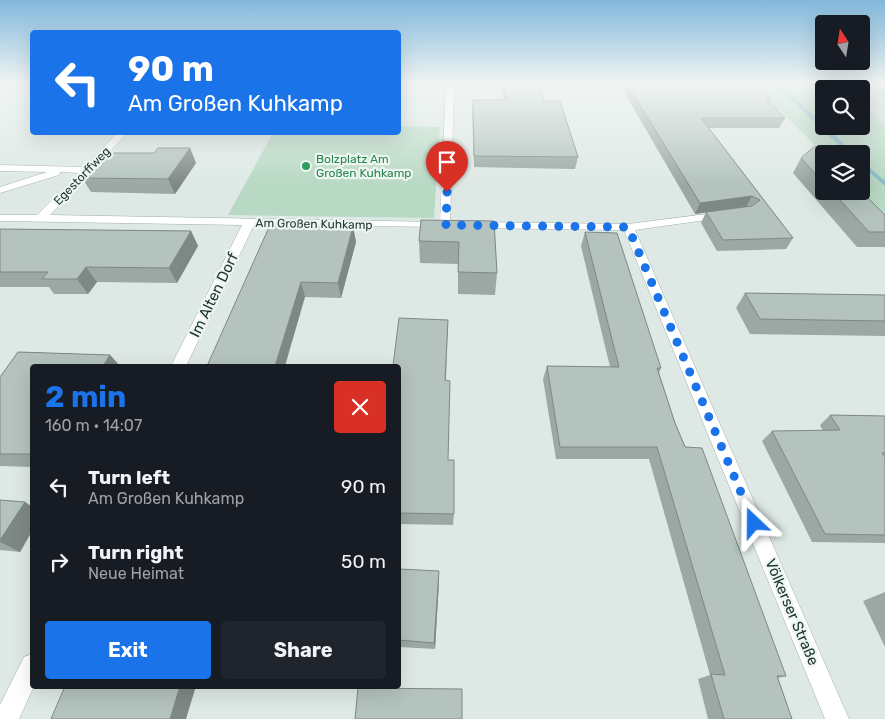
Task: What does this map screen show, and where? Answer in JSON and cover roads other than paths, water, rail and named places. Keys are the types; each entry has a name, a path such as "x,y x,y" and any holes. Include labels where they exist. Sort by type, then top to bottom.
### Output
{"street":[{"path":"451,118 455,225"},
{"name":"Egestorffweg","path":"40,219 121,135"},
{"path":"0,168 89,170"},
{"path":"0,176 26,168"},
{"path":"0,190 68,170"},
{"path":"628,227 732,214"},
{"name":"Am Großen Kuhkamp","path":"0,218 628,227"},
{"name":"Im Alten Dorf","path":"180,364 249,223"},
{"name":"Völkerser Straße","path":"628,227 837,719"},
{"path":"6,719 30,669"}],"waterway":[{"path":"813,118 842,145"},
{"path":"870,170 885,184"}],"place":[{"name":"Bolzplatz Am Großen Kuhkamp","path":"306,166"}]}
